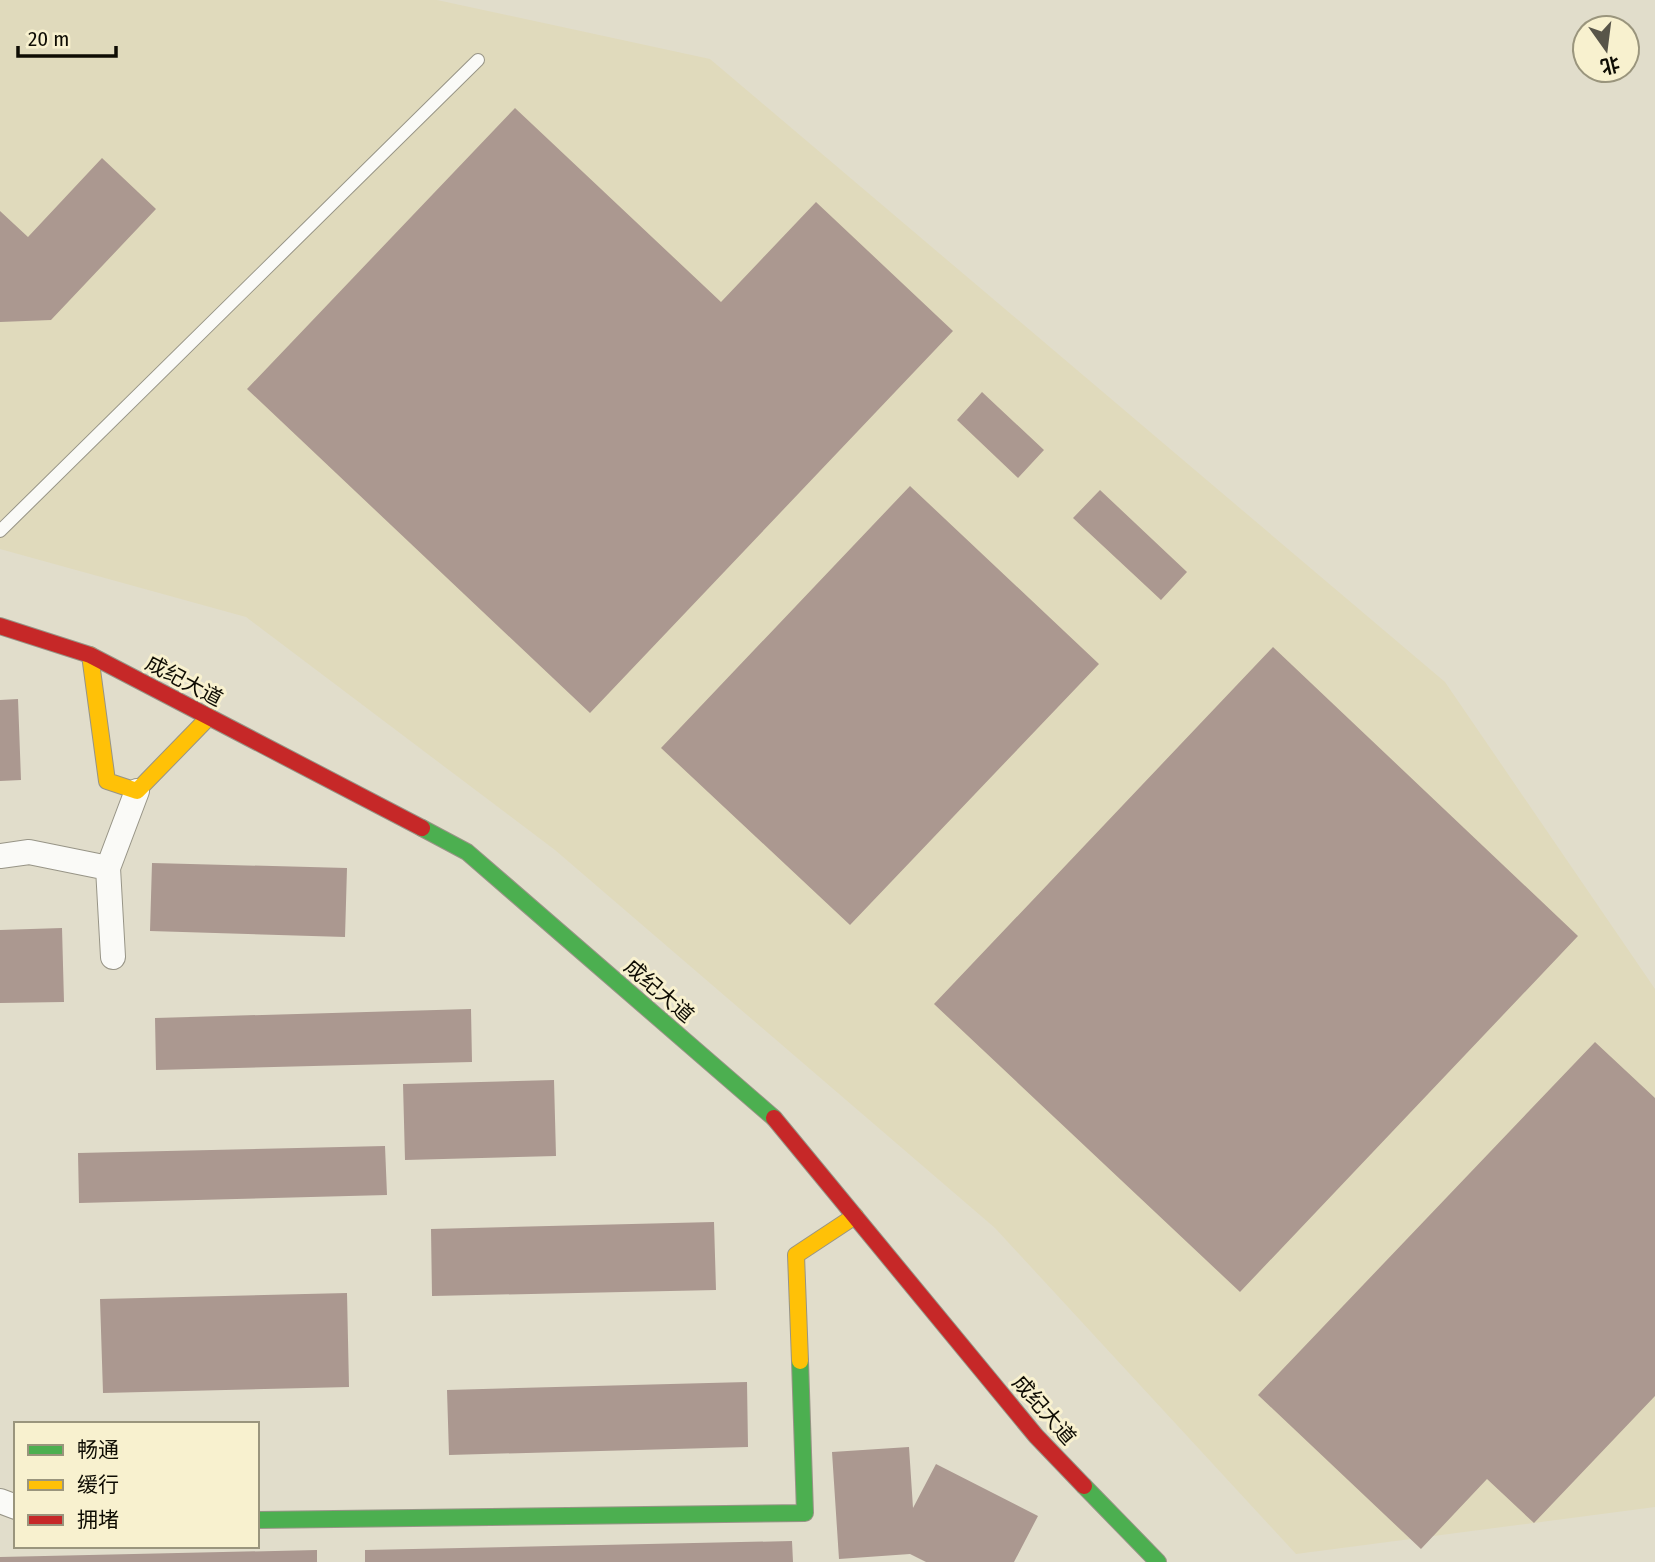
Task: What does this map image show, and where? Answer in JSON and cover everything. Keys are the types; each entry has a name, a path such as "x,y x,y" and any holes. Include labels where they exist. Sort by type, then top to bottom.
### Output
{"main road":[{"name":"成纪大道","path":"0,626 90,655 467,852 778,1122 1036,1436 1158,1562"},
{"path":"90,655 107,781 137,791 209,717"},
{"path":"259,1520 805,1513 796,1255 855,1216"}],"street":[{"path":"113,957 108,868 137,791"},
{"path":"0,856 29,852 108,868"}],"lane":[{"path":"0,531 478,60"}],"shaded area":[{"path":"0,0 437,0 710,59 1445,682 1655,989 1655,1507 1296,1554 995,1228 555,850 246,617 0,549"}],"building":[{"path":"515,108 721,302 816,202 953,331 590,713 247,389"},
{"path":"102,158 156,209 51,320 0,322 0,211 28,237"},
{"path":"982,392 1044,450 1018,478 957,420"},
{"path":"910,486 1099,664 850,925 661,748"},
{"path":"1100,490 1187,572 1161,600 1073,518"},
{"path":"1273,647 1578,936 1240,1292 934,1004"},
{"path":"18,699 21,780 0,781 0,700"},
{"path":"152,863 347,868 345,937 150,931"},
{"path":"62,928 64,1002 0,1003 0,930"},
{"path":"471,1009 472,1062 156,1070 155,1018"},
{"path":"1595,1042 1655,1098 1655,1396 1534,1523 1487,1479 1421,1549 1258,1395"},
{"path":"554,1080 556,1156 405,1160 403,1084"},
{"path":"385,1146 387,1195 79,1203 78,1153"},
{"path":"714,1222 716,1290 432,1296 431,1229"},
{"path":"347,1293 349,1387 103,1393 100,1299"},
{"path":"747,1382 748,1447 449,1455 447,1390"},
{"path":"909,1447 913,1508 936,1464 1038,1516 1014,1562 926,1562 910,1554 839,1559 832,1452"},
{"path":"792,1541 793,1562 365,1562 365,1550"},
{"path":"317,1550 317,1562 0,1562 0,1557"}],"traffic: fast":[{"path":"422,828 467,852 774,1118"},
{"path":"259,1520 805,1513 800,1361"},
{"path":"1084,1486 1158,1562"}],"traffic: slow":[{"path":"90,655 107,781 137,791 209,717"},
{"path":"800,1361 796,1255 855,1216"}],"traffic: jam":[{"path":"0,626 90,655 422,828"},
{"path":"774,1118 1036,1436 1084,1486"}]}
